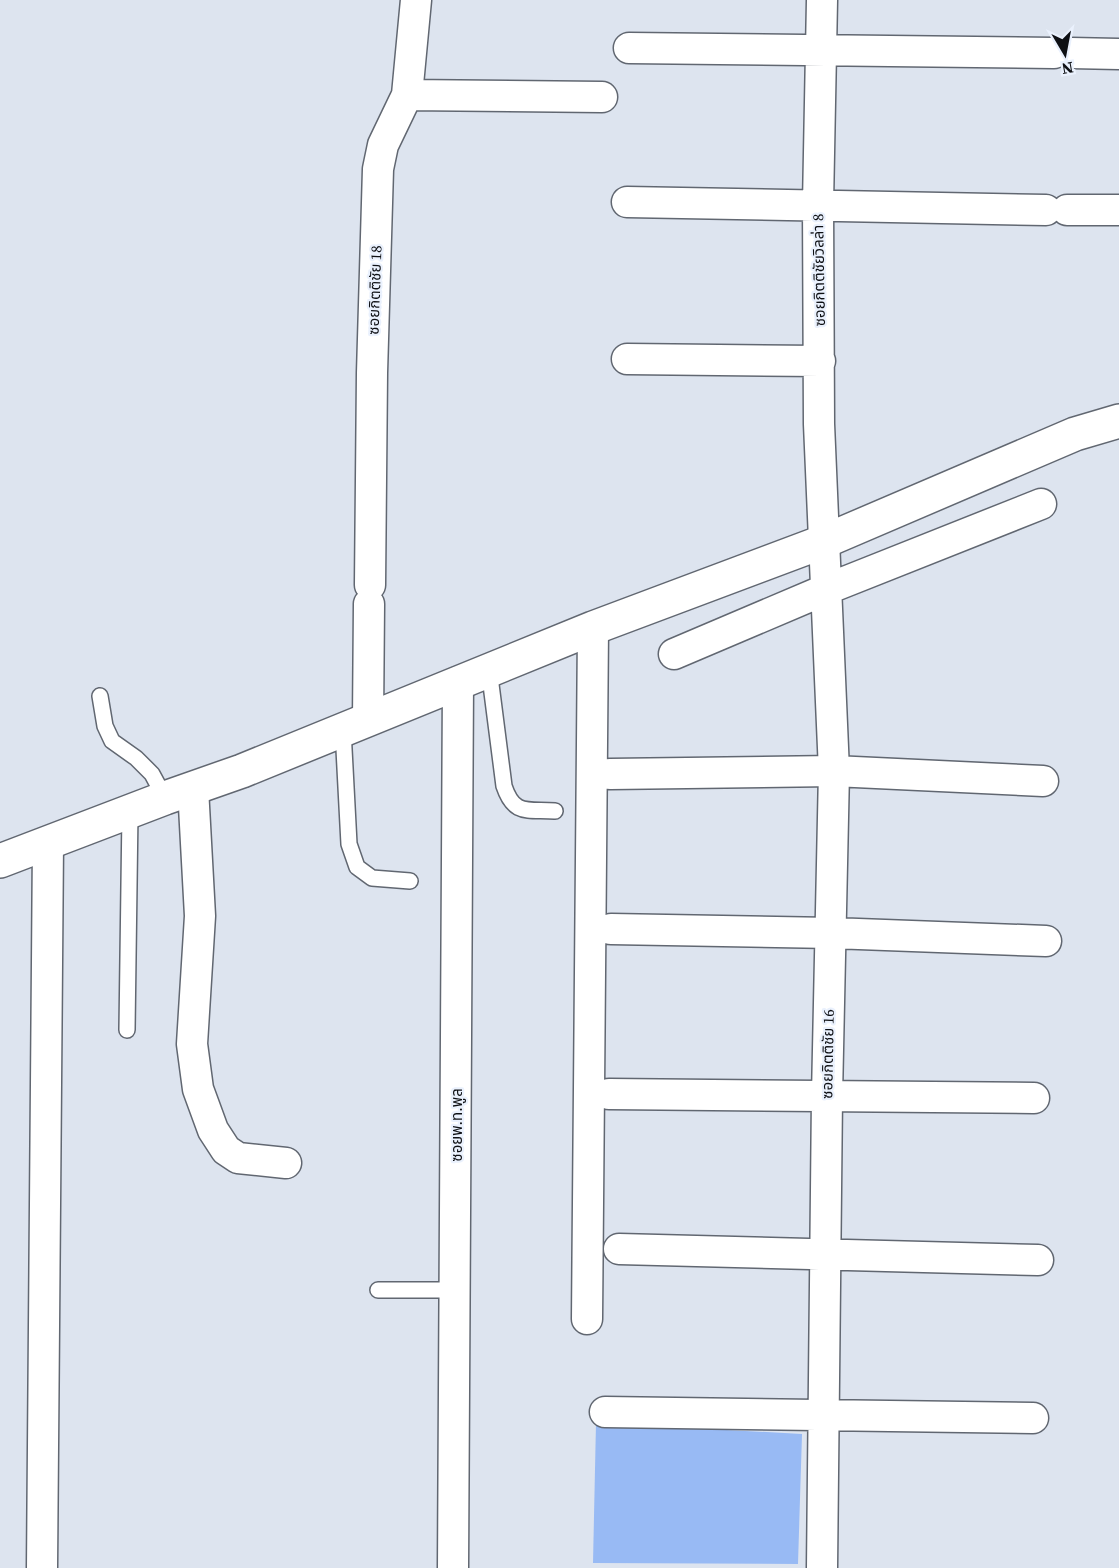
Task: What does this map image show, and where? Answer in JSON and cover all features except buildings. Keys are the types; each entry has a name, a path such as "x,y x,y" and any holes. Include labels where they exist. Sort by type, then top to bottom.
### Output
{"street":[{"name":"ซอยกิตติชัย 18","path":"355,725 369,595 378,169 383,145 407,95 416,0"},
{"name":"ซอยกิตติชัยวิลล่า 8","path":"822,0 818,204 820,461 825,541"},
{"path":"629,48 1119,54"},
{"path":"407,95 602,97"},
{"path":"627,202 1119,210"},
{"path":"627,359 820,361"},
{"path":"0,861 242,771 489,669 825,541 1076,434 1119,421"},
{"path":"674,654 827,589 1041,504"},
{"name":"ซอยกิตติชัย 16","path":"822,1568 827,1096 834,771 825,541"},
{"path":"587,1319 593,628"},
{"name":"ซอยพ.ท.พูล","path":"453,1568 458,682"},
{"path":"610,774 834,771 1043,782"},
{"path":"179,793 200,916 192,1044 198,1089 213,1130 226,1150 238,1158 286,1163"},
{"path":"42,1568 48,842"},
{"path":"611,928 1046,941"},
{"path":"609,1094 1034,1098"},
{"path":"619,1248 1038,1260"},
{"path":"605,1412 1033,1418"}],"lane":[{"path":"489,669 504,786 508,797 512,805 518,808 555,811"},
{"path":"100,696 105,726 112,741 179,793"},
{"path":"355,725 349,844 357,867 372,878 410,881"},
{"path":"127,1030 130,812"},
{"path":"378,1290 456,1290"}],"shaded area":[{"path":"596,1423 802,1434 798,1564 593,1563"}]}
